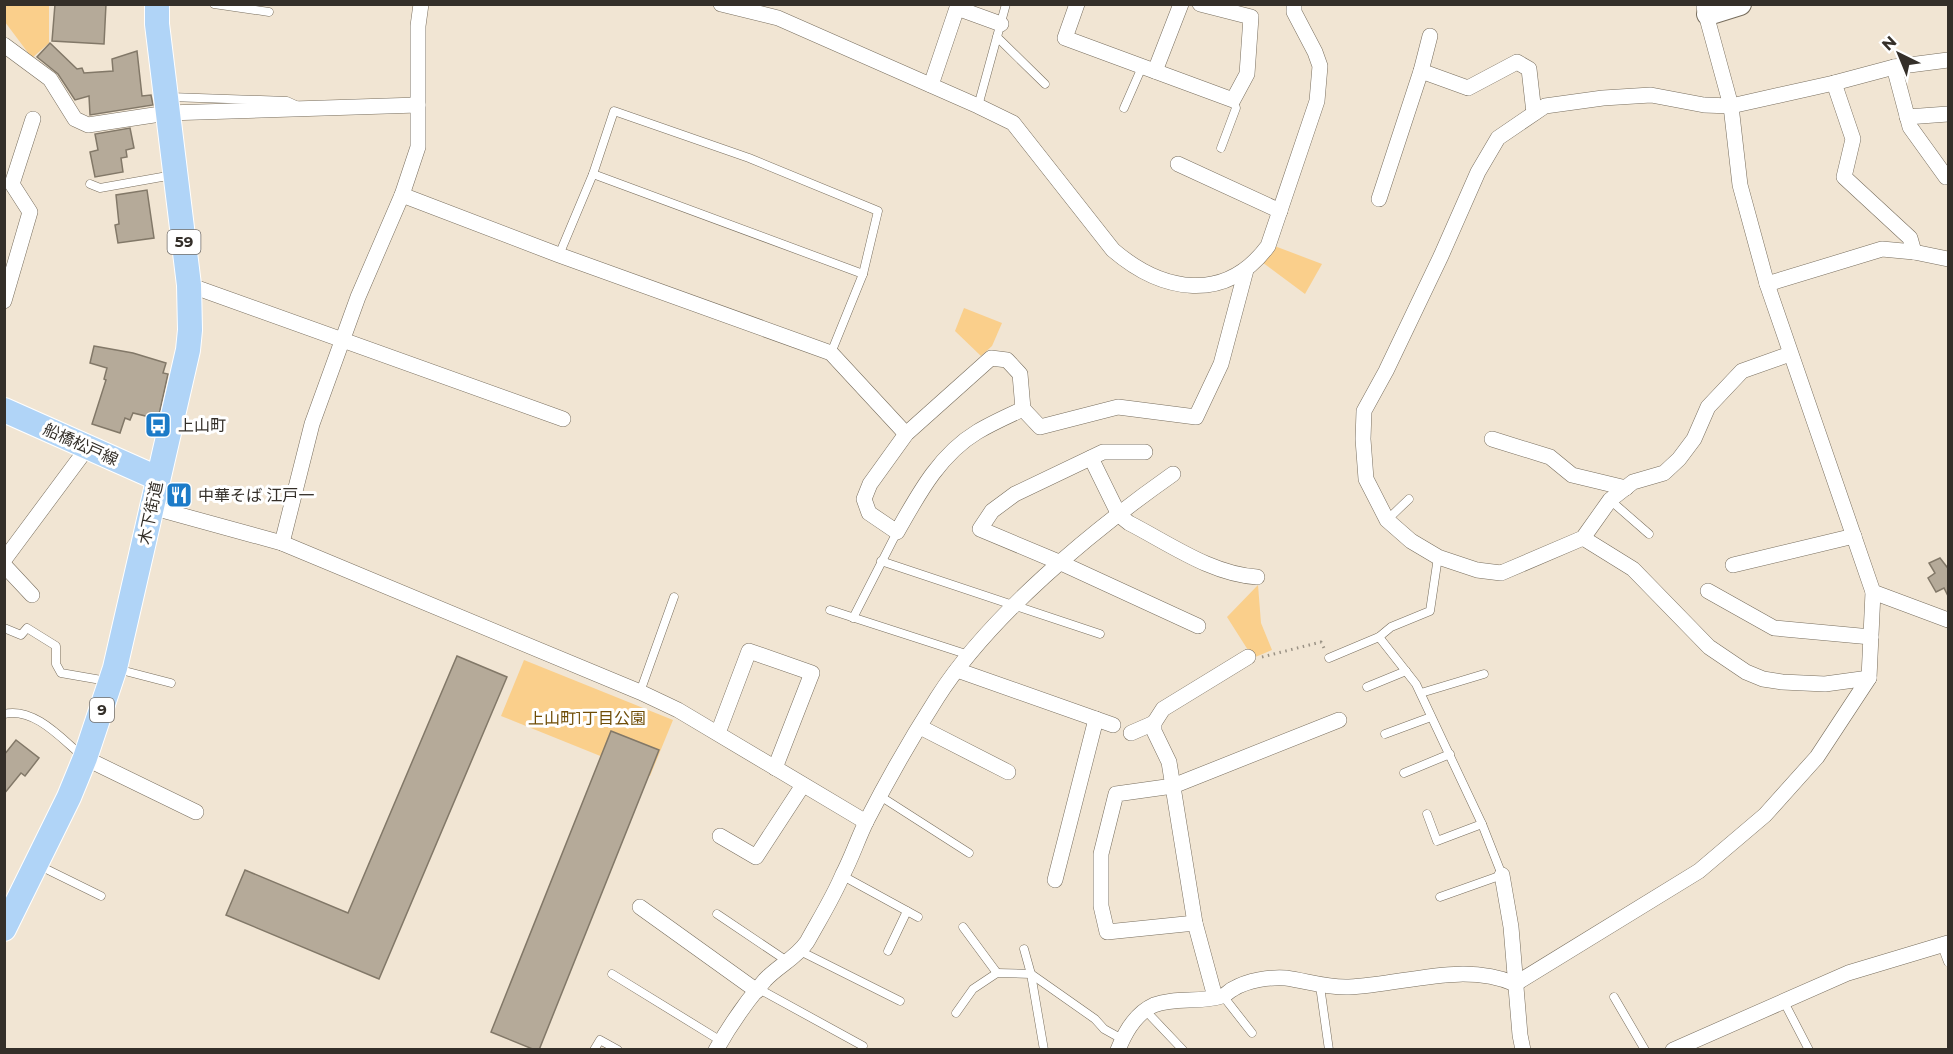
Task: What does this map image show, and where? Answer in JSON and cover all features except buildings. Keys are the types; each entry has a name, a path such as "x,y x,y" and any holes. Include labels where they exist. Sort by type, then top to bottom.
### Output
{"main road":[{"name":"木下街道","path":"4,929 10,904 37,865 85,758 113,675 188,350 189,285 166,105 157,4"},
{"name":"船橋松戸線","path":"4,410 157,478"}],"street":[{"path":"282,543 312,424 358,297 402,195 418,147 420,4"},
{"path":"722,4 778,18 1013,123 1113,250 1152,277 1198,287 1222,281 1246,270 1258,260 1268,246 1280,211 1317,101 1320,66 1294,12 1294,4"},
{"path":"1077,4 1065,38 1233,100 1247,74 1251,17 1227,8 1200,4"},
{"path":"1148,69 1181,4"},
{"path":"1515,984 1698,871 1765,815 1818,757 1869,678 1873,592 1767,284 1740,185 1731,106 1705,9 1740,4"},
{"path":"931,85 957,8 999,30"},
{"path":"1379,199 1430,36"},
{"path":"4,45 50,79 75,119 88,125 166,105 303,109 418,105"},
{"path":"1790,354 1742,371 1708,407 1694,439 1679,459 1664,473 1633,482 1610,500 1583,537 1501,573 1477,570 1438,557 1411,541 1387,520 1366,479 1362,439 1364,411 1386,371 1441,256 1478,172 1498,138 1545,106 1603,98 1651,95 1704,105 1731,106 1894,67 1948,60"},
{"path":"1420,71 1468,88 1517,62 1529,69 1534,113"},
{"path":"1894,67 1910,127 1948,177"},
{"path":"1834,83 1854,139 1844,177 1910,238 1914,252"},
{"path":"1907,117 1948,114"},
{"path":"4,301 30,212 12,184 33,119"},
{"path":"1178,164 1280,211"},
{"path":"402,195 559,255 831,353 906,434"},
{"path":"1767,284 1882,249 1914,252 1948,260"},
{"path":"1023,409 976,433 946,457 923,487 897,532 869,513 864,498 870,484 906,434 992,358 1007,360 1020,374 1023,409 1040,427 1118,406 1196,417 1221,364 1246,270"},
{"path":"189,285 563,419"},
{"path":"1492,439 1550,457 1572,475 1626,488"},
{"path":"4,560 87,447"},
{"path":"1145,452 1103,452 1015,494 992,511 980,529 1061,563 1198,626"},
{"path":"1091,458 1119,514 1130,523 1219,569 1237,576 1257,577"},
{"path":"719,1047 745,1004 766,980 800,951 843,876 880,796 937,698 957,670 1015,606 1061,563 1119,514 1173,474"},
{"path":"151,507 282,543 640,692 718,733 866,822"},
{"path":"1733,565 1854,536"},
{"path":"1583,537 1633,569 1709,647 1746,672 1763,679 1782,682 1825,684 1869,678"},
{"path":"4,565 32,596"},
{"path":"1708,591 1774,628 1871,637"},
{"path":"1873,592 1948,620"},
{"path":"718,733 749,651 812,674 775,768"},
{"path":"1219,997 1195,923 1169,762 1154,731 1154,723 1163,709 1248,657"},
{"path":"957,670 1113,725"},
{"path":"1055,880 1096,719"},
{"path":"1195,923 1107,932 1101,906 1101,854 1116,794 1173,786 1338,720"},
{"path":"1131,733 1154,723"},
{"path":"920,727 1008,771"},
{"path":"85,758 196,812"},
{"path":"720,836 756,857 803,785"},
{"path":"1502,875 1511,927 1523,1050"},
{"path":"640,907 758,990"},
{"path":"1678,1049 1783,1000 1848,973 1946,945"},
{"path":"1120,1044 1137,1016 1155,1005 1219,997 1248,982 1266,979 1286,978 1320,986 1346,988 1444,976 1481,974 1503,978 1515,984"}],"lane":[{"path":"214,4 269,12"},
{"path":"978,106 1006,4"},
{"path":"999,30 1045,84"},
{"path":"1124,108 1148,69"},
{"path":"1221,148 1236,108 1233,100"},
{"path":"559,255 593,174 614,111 749,158 878,211 864,274 831,353"},
{"path":"593,174 864,274"},
{"path":"90,184 100,188 175,175"},
{"path":"1387,520 1409,499"},
{"path":"1610,500 1648,534"},
{"path":"853,618 897,532"},
{"path":"1329,658 1379,637 1391,627 1430,611 1438,557"},
{"path":"881,561 1100,634"},
{"path":"640,692 674,597"},
{"path":"830,610 969,655"},
{"path":"4,628 21,635 27,628 56,646 56,664 61,672 171,682"},
{"path":"1379,637 1416,684 1482,824 1502,875 1440,897"},
{"path":"1367,687 1406,671"},
{"path":"1420,693 1484,674"},
{"path":"4,714 26,714 41,722 85,758"},
{"path":"1385,734 1431,717"},
{"path":"1404,773 1450,754"},
{"path":"880,796 969,853"},
{"path":"1427,814 1437,841 1482,824"},
{"path":"37,865 101,896"},
{"path":"843,876 918,917"},
{"path":"888,951 907,911"},
{"path":"717,914 787,961"},
{"path":"963,927 997,973"},
{"path":"1946,945 1948,962"},
{"path":"1024,949 1031,974 1044,1050"},
{"path":"800,951 900,1002"},
{"path":"956,1013 973,989 997,973 1031,974 1095,1019 1120,1044"},
{"path":"612,974 719,1047"},
{"path":"1320,986 1329,1050"},
{"path":"758,990 863,1046"},
{"path":"1219,997 1252,1033"},
{"path":"1614,997 1645,1050"},
{"path":"1783,1000 1809,1050"},
{"path":"1145,1010 1183,1050"},
{"path":"594,1050 600,1040 618,1050"}],"path":[{"path":"1248,657 1252,661 1270,653 1321,642"}],"green space":[{"path":"5,5 49,5 49,43 32,58 5,22"},
{"path":"1272,245 1322,264 1305,294 1262,262"},
{"path":"964,308 1002,323 992,346 981,356 955,331"},
{"path":"1258,585 1261,623 1272,650 1253,658 1227,617"},
{"name":"上山町1丁目公園","path":"524,660 673,720 650,776 501,716"}],"place":[{"name":"上山町","path":"158,425"},
{"name":"中華そば 江戸一","path":"179,495"}]}
